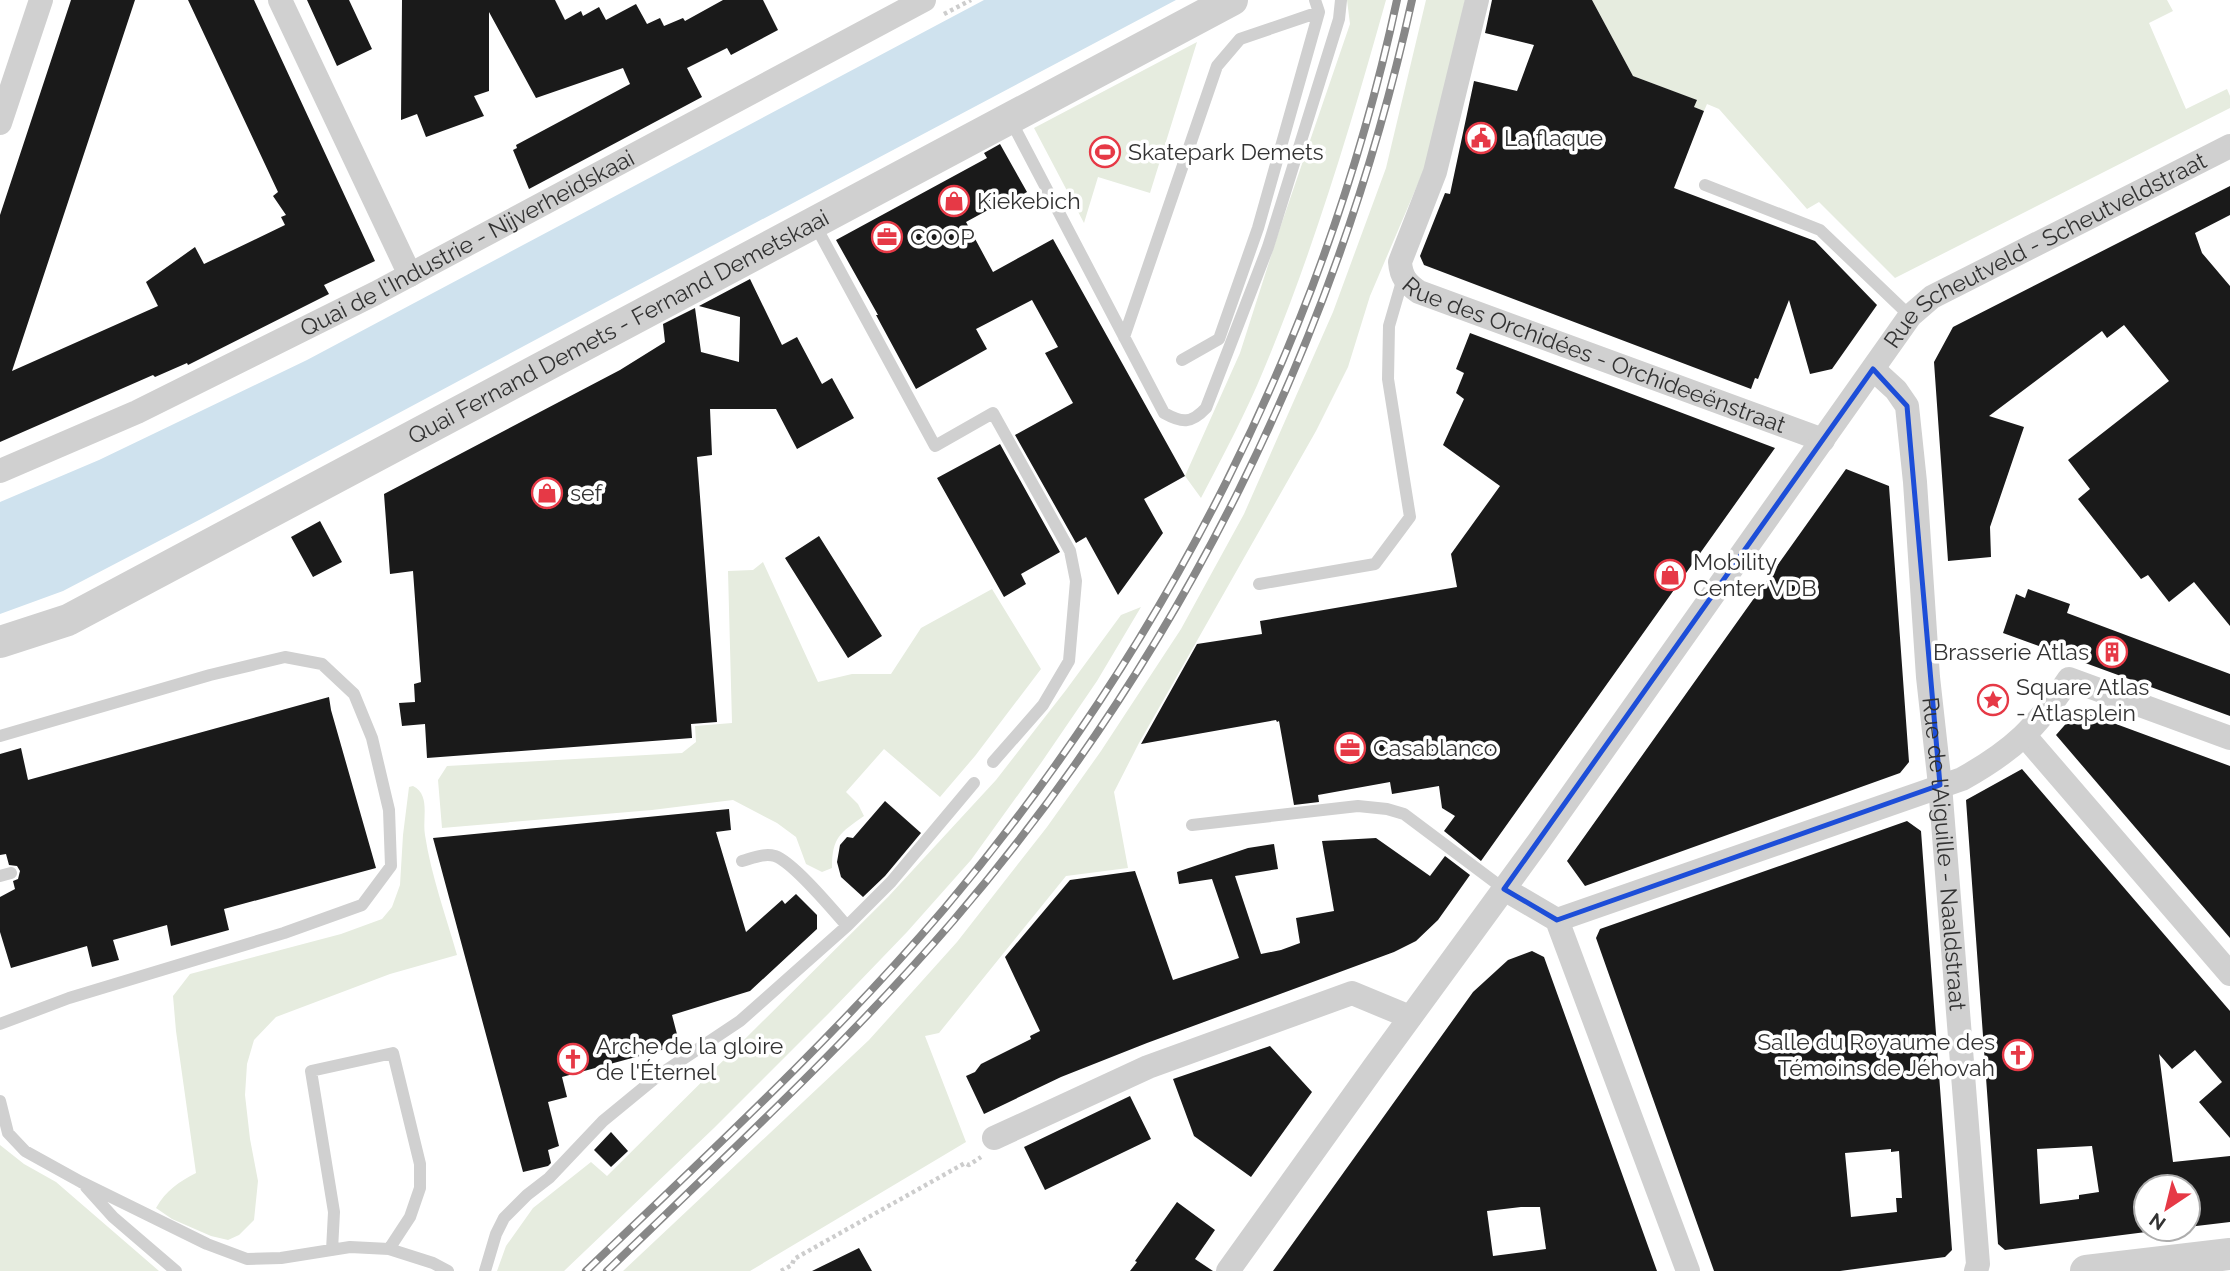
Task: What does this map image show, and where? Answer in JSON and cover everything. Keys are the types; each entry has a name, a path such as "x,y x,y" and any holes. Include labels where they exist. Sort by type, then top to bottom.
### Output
{"street":[{"path":"0,123 41,0"},
{"path":"280,0 410,275"},
{"name":"Quai de l'Industrie - Nijverheidskaai","path":"0,471 137,412 410,275 924,0"},
{"name":"Quai Fernand Demets - Fernand Demetskaai","path":"0,642 68,620 1232,0"},
{"name":"Rue des Orchidées - Orchideeënstraat","path":"1477,0 1435,172 1400,262 1403,277 1410,286 1419,292 1823,440"},
{"name":"Rue Scheutveld - Scheutveldstraat","path":"1228,1271 1504,889 1910,316 1932,298 2230,146"},
{"name":"Rue de l'Aiguille - Naaldstraat","path":"1873,369 1896,390 1907,406 1915,482 1928,677 1940,785 1978,1264 1976,1271"},
{"path":"1557,920 1962,779 2025,736 2047,711 2069,679 2230,738"},
{"path":"2025,736 2230,974"},
{"path":"1504,889 1557,920 1688,1271"},
{"path":"994,1138 1148,1068 1352,993 1410,1017"},
{"path":"2086,1271 2230,1254"}],"lane":[{"path":"1010,118 1164,413 1179,421 1196,418 1206,408 1268,247 1328,57 1339,19 1341,0"},
{"path":"1124,337 1217,66 1240,39 1317,6"},
{"path":"1182,360 1219,339 1258,228 1317,6"},
{"path":"1705,185 1820,230 1910,316"},
{"path":"814,223 936,446 993,413 1070,551 1076,581 1069,661 1043,705 993,762"},
{"path":"1259,584 1375,564 1410,517 1388,379 1389,327 1403,277"},
{"path":"0,736 210,675 285,657 322,664 354,694 372,738 390,810 391,866 362,905 284,933 69,998 0,1024"},
{"path":"485,1271 496,1234 504,1218 527,1195 549,1178 603,1121 659,1075 740,1021 846,926 891,882 974,783"},
{"path":"1192,825 1358,806 1387,808 1404,814 1504,889"},
{"path":"743,861 762,855 777,857 813,888 846,926"},
{"path":"332,1250 334,1212 311,1071 393,1053 420,1164 419,1188 410,1217 389,1249"},
{"path":"0,1101 8,1133 25,1151 81,1182 207,1244 247,1259 281,1258 350,1247 389,1249 433,1263 448,1271"},
{"path":"81,1182 113,1217 176,1271"}],"path":[{"path":"781,1271 792,1265 794,1259 965,1163 969,1165"}],"highlighted area":[{"path":"1873,369 1907,406 1940,785 1557,920 1504,889 1539,841"}],"shaded area":[{"path":"1347,0 1386,0 1345,140 1282,324 1257,385 1201,498 1185,476 1240,353 1350,24"},
{"path":"1426,0 1465,0 1431,153 1370,296 1348,367 1316,431 1139,743 1114,792 1128,868 1066,876 939,1033 925,1036 966,1142 750,1271 623,1271 869,1040 957,942 1047,827 1101,751 1181,629 1244,514 1333,312 1386,168"},
{"path":"1592,0 2167,0 2173,11 2149,23 2186,109 2227,89 2230,108 1895,278 1819,202 1807,209 1719,109 1707,104 1704,111 1694,107 1696,100 1633,76"},
{"name":"Skatepark Demets","path":"1197,42 1150,193 1098,177 1084,223 1034,128"},
{"path":"763,562 818,682 852,674 891,674 921,628 992,589 1041,669 940,797 884,749 846,792 858,804 864,816 839,837 834,849 832,868 822,872 806,864 796,837 777,823 733,800 652,810 442,828 438,780 447,766 682,753 696,742 695,726 732,723 728,571 753,570"},
{"path":"1141,607 1097,681 971,860 830,1012 714,1128 564,1271 497,1271 506,1246 533,1208 591,1162 607,1176 888,897 996,780 1121,615"},
{"path":"413,786 419,790 424,801 424,828 428,850 457,955 390,974 276,1017 254,1040 247,1064 245,1095 258,1181 254,1220 239,1235 228,1240 211,1236 172,1219 156,1208 173,1187 196,1173 173,996 190,974 341,934 382,919 392,907 400,885 409,787"},
{"path":"0,1145 24,1164 56,1182 159,1271 0,1271"}],"water":[{"path":"984,0 1176,0 201,519 63,591 0,614 0,502 99,460 307,360"}],"building":[{"path":"71,0 135,0 12,371 158,306 146,282 195,247 204,264 285,225 281,217 286,215 273,196 278,192 188,0 254,0 375,261 324,285 329,294 188,365 187,363 155,377 153,375 0,442 0,215"},
{"path":"307,0 349,0 372,49 337,66"},
{"path":"402,0 555,0 565,20 581,11 583,16 599,7 606,20 636,4 647,24 660,18 664,26 683,18 685,21 723,0 763,0 778,30 731,55 727,48 687,68 702,97 529,189 513,150 517,148 516,145 630,84 623,68 536,98 489,12 489,91 474,96 484,116 426,137 417,114 401,120"},
{"path":"1492,0 1592,0 1633,76 1697,100 1694,107 1704,111 1674,188 1815,241 1877,305 1832,369 1810,374 1789,300 1758,379 1755,378 1751,389 1424,265 1420,256 1445,193 1450,194 1474,81 1517,91 1534,45 1485,33"},
{"path":"1000,144 1027,192 1009,202 1008,199 966,222 993,272 1053,239 1185,476 1144,499 1163,533 1118,595 1086,537 1076,543 1015,435 1073,403 1045,353 1058,347 1032,300 976,329 987,349 916,389 836,240 987,158 984,153"},
{"path":"2230,186 2230,215 2195,233 2202,253 2230,286 2230,626 2194,582 2169,602 2148,575 2141,579 2078,499 2090,489 2068,460 2169,381 2124,325 2107,338 2102,331 1989,416 2024,427 1990,527 1991,557 1948,561 1934,362 1953,327"},
{"path":"750,279 782,345 797,337 822,384 832,378 854,418 797,449 776,409 710,409 712,455 697,457 717,722 691,724 692,738 427,758 425,724 402,726 399,703 415,702 414,684 421,682 413,571 390,574 384,494 620,370 665,342 663,324 695,308 701,352 739,362 740,317 699,306"},
{"path":"1470,333 1775,448 1481,861 1444,831 1455,816 1442,808 1439,786 1392,794 1390,782 1318,795 1319,802 1294,805 1279,721 1141,744 1197,644 1262,634 1260,621 1457,587 1451,554 1500,486 1443,445 1464,399 1456,393 1464,373 1456,369"},
{"path":"1000,444 1060,552 1021,574 1026,584 1004,597 937,478"},
{"path":"1846,469 1889,486 1909,762 1900,773 1585,886 1567,861"},
{"path":"320,521 342,562 313,577 291,537"},
{"path":"819,536 882,636 848,658 785,558"},
{"name":"Brasserie Atlas","path":"2028,589 2070,604 2067,613 2230,674 2230,716 2003,633 2016,594 2025,598"},
{"path":"329,697 376,868 224,909 229,930 171,946 167,925 113,940 119,960 92,967 87,946 11,968 0,932 0,897 15,889 13,881 18,879 20,871 17,866 9,865 6,854 0,855 0,754 21,748 28,780"},
{"path":"2078,710 2230,766 2230,938 2056,735"},
{"path":"2022,769 2230,1011 2230,1138 2199,1102 2222,1082 2195,1050 2172,1069 2159,1054 2173,1162 2230,1156 2230,1222 2202,1225 2202,1173 2132,1173 2132,1234 2005,1250 1998,1244 1966,800","holes":["2092,1146 2099,1192 2079,1195 2079,1199 2040,1204 2037,1149"]},
{"path":"885,801 921,833 885,876 863,897 841,877 837,862 840,845 847,837 853,838"},
{"path":"729,809 731,830 716,832 746,932 782,900 785,904 796,894 817,915 817,929 750,991 672,1015 678,1038 667,1041 669,1048 562,1077 567,1097 548,1102 559,1146 548,1150 551,1163 548,1166 523,1172 433,838"},
{"path":"1907,821 1921,831 1952,1250 1945,1257 1840,1271 1714,1271 1596,938 1600,929","holes":["1891,1149 1891,1152 1899,1151 1902,1198 1896,1198 1897,1212 1851,1217 1845,1153"]},
{"path":"1376,838 1430,876 1445,856 1470,875 1438,920 1416,941 1394,952 1061,1077 984,1114 966,1076 975,1072 981,1064 1031,1039 1030,1036 1040,1031 1005,957 1070,880 1135,871 1173,980 1239,958 1212,879 1179,884 1177,872 1248,848 1274,844 1278,869 1235,876 1261,954 1300,943 1296,918 1334,911 1322,841"},
{"path":"1532,951 1544,957 1657,1271 1273,1271 1473,992 1508,960","holes":["1540,1207 1546,1249 1493,1256 1487,1211"]},
{"path":"1270,1046 1312,1092 1251,1177 1194,1136 1173,1079"},
{"path":"1130,1096 1151,1139 1045,1190 1024,1147"},
{"path":"611,1132 628,1151 611,1167 594,1150"},
{"path":"1177,1202 1215,1230 1195,1259 1213,1271 1130,1271 1137,1262 1135,1261"},
{"path":"859,1248 872,1271 812,1271"}],"railway":[{"path":"586,1271 770,1094 902,957 1024,808 1098,704 1165,595 1226,482 1280,366 1327,247 1366,124 1397,0"},
{"path":"607,1271 784,1100 912,967 1035,820 1110,714 1178,603 1240,489 1294,371 1341,250 1380,126 1412,0"}],"place":[{"name":"La flaque","path":"1481,138"},
{"name":"Skatepark Demets","path":"1105,152"},
{"name":"Kiekebich","path":"954,201"},
{"name":"COOP","path":"887,237"},
{"name":"sef","path":"547,493"},
{"name":"Mobility Center VDB","path":"1670,575"},
{"name":"Brasserie Atlas","path":"2112,652"},
{"name":"Square Atlas - Atlasplein","path":"1993,700"},
{"name":"Casablanco","path":"1350,748"},
{"name":"Salle du Royaume des Témoins de Jéhovah","path":"2018,1055"},
{"name":"Arche de la gloire de l'Éternel","path":"573,1059"}]}
